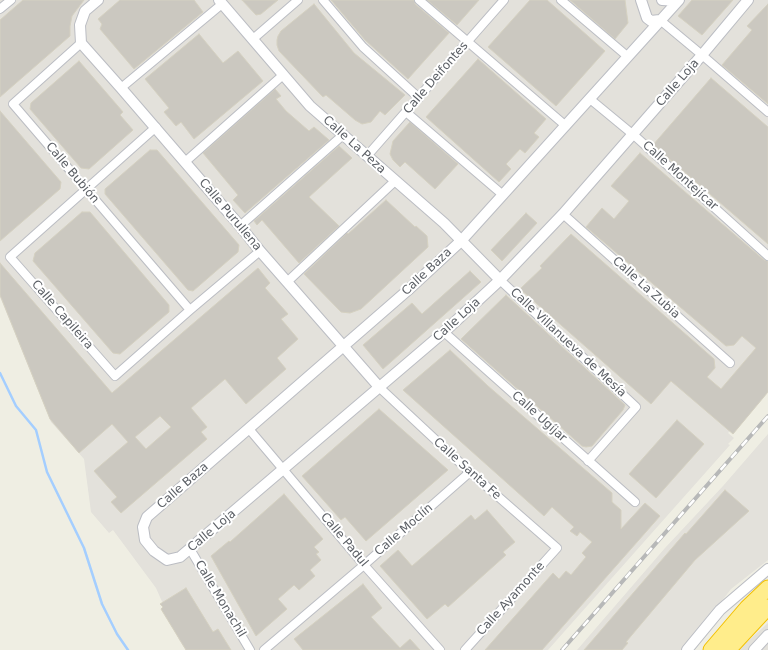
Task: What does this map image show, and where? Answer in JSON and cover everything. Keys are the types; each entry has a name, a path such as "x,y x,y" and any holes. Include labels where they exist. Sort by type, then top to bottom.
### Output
{"highway":[{"path":"711,650 747,608 768,588"},
{"path":"728,650 768,608"}],"street":[{"path":"0,9 11,0"},
{"path":"81,44 80,26 85,11 98,0"},
{"path":"253,39 298,0"},
{"path":"324,0 363,47 418,98"},
{"path":"419,0 566,126"},
{"name":"Calle Deifontes","path":"367,156 504,0"},
{"path":"561,0 627,56"},
{"path":"641,0 647,18 651,21 660,20 768,112"},
{"path":"662,0 678,0"},
{"name":"Calle Baza","path":"147,517 408,290 461,241 678,0"},
{"name":"Calle Loja","path":"147,517 143,527 145,540 154,551 167,560 180,557 380,388 500,280 563,214 748,0"},
{"path":"121,88 220,2"},
{"name":"Calle La Peza","path":"220,2 310,106 444,223 500,280"},
{"name":"Calle Purullena","path":"81,44 156,127 260,251 380,388"},
{"name":"Calle Bubión","path":"81,44 14,104 190,310"},
{"path":"185,162 283,75"},
{"name":"Calle Montejícar","path":"590,99 633,134 768,256"},
{"path":"406,112 503,195"},
{"name":"Calle Capileira","path":"156,127 10,256 115,376 260,251"},
{"path":"240,226 343,135"},
{"path":"287,282 395,181"},
{"name":"Calle La Zubia","path":"563,214 730,363"},
{"name":"Calle Villanueva de Mesía","path":"500,280 636,407 588,461"},
{"name":"Calle Ugíjar","path":"444,332 635,502"},
{"name":"Calle Santa Fe","path":"380,388 470,472 557,548"},
{"name":"Calle Padul","path":"249,429 364,565 440,650"},
{"name":"Calle Moclín","path":"264,650 470,472"},
{"name":"Calle Ayamonte","path":"465,650 557,548"},
{"name":"Calle Monachil","path":"190,549 250,650"},
{"path":"687,650 720,610 768,569"},
{"path":"754,650 768,635"}],"shaded area":[{"path":"0,0 768,0 768,389 728,433 734,438 728,444 730,445 548,650 186,650 179,640 156,588 113,530 109,533 91,512 84,459 51,422 0,297"},
{"path":"768,434 768,560 731,589 684,650 577,650 665,548 723,486"},
{"path":"768,623 768,650 739,650 745,644"}],"building":[{"path":"23,0 84,0 72,16 70,36 0,97 0,20"},
{"path":"120,0 194,0 203,12 134,69 100,29 102,24 98,19"},
{"path":"242,0 278,0 261,14 256,15"},
{"path":"331,0 414,0 415,4 449,33 408,79 365,40"},
{"path":"427,0 479,0 457,25"},
{"path":"530,0 547,0 605,51 556,106 488,47"},
{"path":"570,0 625,0 628,23 615,39"},
{"path":"692,0 733,0 702,35 678,16"},
{"path":"314,4 354,53 405,95 385,115 380,111 371,122 362,124 355,120 326,95 323,97 279,51 277,40 281,31"},
{"path":"768,4 768,104 722,65 752,30 747,26"},
{"path":"199,34 223,63 238,51 263,81 194,139 181,122 176,126 164,112 169,108 145,79"},
{"path":"478,59 546,119 534,133 539,137 525,153 520,149 506,164 511,169 499,182 426,117"},
{"path":"79,61 123,112 120,115 133,130 89,169 81,168 30,109 31,103"},
{"path":"711,78 768,127 768,244 653,145"},
{"path":"275,89 281,96 276,99 286,111 309,131 314,127 329,140 245,213 233,200 238,195 203,153"},
{"path":"0,111 61,182 60,189 0,241"},
{"path":"410,122 458,164 435,189 405,162 400,167 393,160 390,154 393,141"},
{"path":"339,146 352,158 309,197 339,226 299,263 262,220 257,225 254,221"},
{"path":"150,150 157,150 239,245 238,252 193,291 188,290 105,194 105,189"},
{"path":"640,153 764,260 768,261 768,392 733,434 671,381 651,404 520,289 542,268 540,266 571,234 714,359 715,368 707,377 721,389 756,348 742,336 734,345 726,346 586,227 602,208 614,219 629,201 611,186"},
{"path":"386,200 427,236 428,247 361,309 350,313 341,312 304,274 347,233 348,234"},
{"path":"82,212 90,212 169,305 169,312 120,354 113,353 33,261 35,253"},
{"path":"526,213 537,223 502,261 491,250"},
{"path":"0,263 112,393 258,268 270,283 265,288 288,314 281,319 298,339 277,358 286,369 246,404 225,379 191,408 207,427 201,432 207,439 121,513 111,502 117,497 94,471 128,442 112,424 79,453 50,419 0,295","holes":["160,416 171,427 146,449 135,437"]},
{"path":"470,271 481,282 383,369 363,345 412,303 422,314"},
{"path":"506,295 625,405 623,410 592,446 582,446 461,339"},
{"path":"450,350 488,386 612,493 612,502 621,510 621,529 645,503 660,516 542,650 485,650 553,573 559,579 566,571 571,575 586,557 582,553 592,542 580,532 577,536 570,531 574,527 552,507 544,516 403,390"},
{"path":"379,409 448,470 366,541 345,517 341,520 302,476"},
{"path":"677,420 704,444 656,498 629,474"},
{"path":"725,490 749,511 695,560 626,642 628,643 622,650 584,650 685,533 686,534"},
{"path":"284,494 323,539 314,547 319,552 316,554 321,560 310,570 315,576 299,590 294,585 278,599 287,609 256,636 211,556 229,541 230,542"},
{"path":"487,510 515,542 503,552 506,555 448,607 445,604 427,619 380,566 398,550 412,566 471,515 475,520"},
{"path":"363,584 382,608 371,617 400,648 410,639 420,650 303,650 294,639"},
{"path":"186,588 213,632 218,629 231,650 186,650 161,609 163,607 160,604"}],"waterway":[{"path":"0,373 16,406 36,430 47,472 84,548 102,604 117,634 128,650"}],"railway":[{"path":"562,650 768,416"}]}
